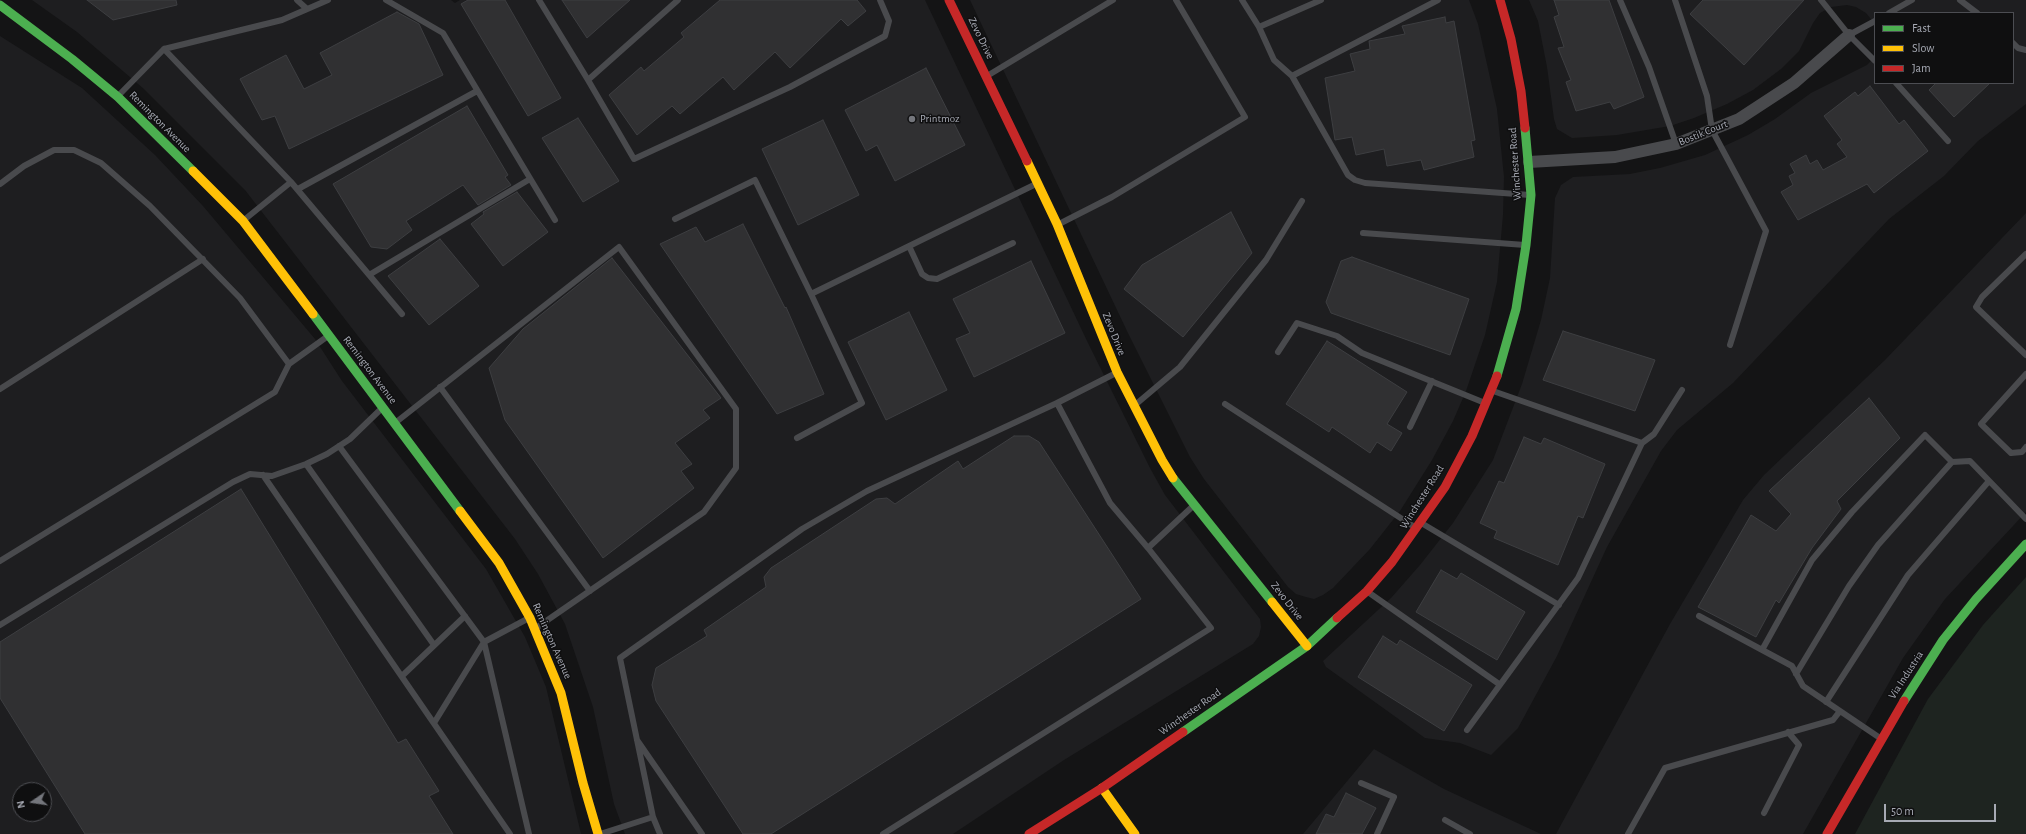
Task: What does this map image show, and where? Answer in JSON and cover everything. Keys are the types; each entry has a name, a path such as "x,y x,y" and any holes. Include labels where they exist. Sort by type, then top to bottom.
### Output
{"street":[{"name":"Zevo Drive","path":"949,0 1057,224 1117,372 1162,460 1178,483 1307,646"},
{"name":"Winchester Road","path":"1029,834 1102,788 1307,646 1367,591 1392,562 1419,526 1452,474 1472,436 1486,404 1505,351 1516,308 1526,245 1531,195 1529,162 1521,91 1511,39 1500,0"},
{"name":"Remington Avenue","path":"0,5 60,49 118,97 243,221 499,563 530,618 561,693 583,783 599,834"},
{"name":"Bostik Court","path":"1529,162 1615,157 1676,144 1712,130 1739,119 1794,82 1849,36"},
{"name":"Via Industria","path":"1827,834 1881,739 1943,640 1976,599 2026,544"},
{"path":"1102,788 1135,834"}],"lane":[{"path":"297,0 307,9"},
{"path":"118,97 164,49 282,20 328,0"},
{"path":"386,0 443,33 555,220"},
{"path":"539,0 634,159 790,87 885,36 889,21 880,0"},
{"path":"588,80 678,0"},
{"path":"986,76 1113,0"},
{"path":"1057,224 1112,197 1245,117 1176,0"},
{"path":"1242,0 1259,27 1274,60 1292,76 1348,175 1355,180 1365,183 1531,195"},
{"path":"1259,27 1321,0"},
{"path":"1292,76 1438,0"},
{"path":"1620,0 1649,67 1676,144"},
{"path":"1675,0 1707,96 1712,130 1766,232 1730,345"},
{"path":"1821,0 1849,36 1874,61"},
{"path":"1891,12 1912,0"},
{"path":"1960,0 1976,12"},
{"path":"1849,36 1874,22"},
{"path":"2014,44 2018,48 2026,50"},
{"path":"164,49 298,189 402,314"},
{"path":"1897,84 1948,141"},
{"path":"298,189 477,91"},
{"path":"0,184 24,166 54,150 74,150 100,163 150,206 240,298 289,364"},
{"path":"369,275 530,179"},
{"path":"675,219 755,180 862,403 797,438"},
{"path":"243,221 290,182"},
{"path":"811,294 1037,183"},
{"path":"1134,406 1180,368 1266,260 1302,201"},
{"path":"1363,233 1526,245"},
{"path":"909,246 922,274 928,278 937,279 1013,243"},
{"path":"395,423 619,247 703,361 736,409 736,468 704,512 535,629"},
{"path":"2026,254 1982,297 1976,307 2026,355"},
{"path":"0,389 203,259"},
{"path":"1278,352 1297,323 1337,336 1362,353 1486,404"},
{"path":"0,561 275,392 289,364 328,335"},
{"path":"660,834 652,817 620,658 802,529 867,491 1057,403 1117,372"},
{"path":"2026,374 1981,424 2011,453 2022,452 2026,447"},
{"path":"1410,427 1432,381"},
{"path":"440,387 590,591"},
{"path":"1492,390 1642,443"},
{"path":"1467,730 1499,684 1578,578 1642,443 1654,434 1682,390"},
{"path":"883,834 1211,628 1148,548 1110,503 1057,403"},
{"path":"1226,404 1419,526 1559,605"},
{"path":"0,625 233,482 250,474 272,476 306,464 327,454 340,446 383,408"},
{"path":"1762,650 1812,560 1852,512 1925,435 1952,462"},
{"path":"340,446 484,642 529,834"},
{"path":"1796,674 1849,586 1878,545 1952,462 1970,461 2026,519"},
{"path":"306,464 434,645"},
{"path":"263,475 510,834"},
{"path":"1826,702 1908,575 1989,481"},
{"path":"1148,548 1195,504"},
{"path":"1367,591 1499,684"},
{"path":"402,676 465,616"},
{"path":"1699,616 1792,666 1803,686 1881,739"},
{"path":"434,723 484,642 530,618"},
{"path":"1628,834 1665,768 1833,720 1840,711"},
{"path":"1764,813 1799,745 1788,732"},
{"path":"635,736 702,834"},
{"path":"1361,783 1394,797 1377,834"},
{"path":"599,834 652,817"},
{"path":"1445,820 1470,834"}],"shaded area":[{"path":"32,0 451,0 455,3 460,0 925,0 1088,343 1150,468 1165,495 1260,619 1261,627 1259,636 1253,644 1064,760 953,834 625,834 614,804 593,707 565,624 538,574 515,539 245,190 144,89 77,32"},
{"path":"970,0 1469,0 1478,24 1497,109 1504,177 1503,215 1497,282 1485,335 1466,391 1453,421 1432,460 1400,511 1370,549 1333,588 1323,595 1314,599 1296,594 1288,587 1204,479 1190,457 1127,331"},
{"path":"1529,0 2026,0 2026,104 1978,141 1944,176 1889,219 1733,383 1677,430 1661,451 1607,547 1557,656 1518,728 1491,755 1460,743 1425,738 1326,667 1323,661 1391,598 1420,565 1453,523 1493,460 1522,384 1541,320 1550,278 1555,198 1561,185 1573,177 1630,174 1660,168 1705,155 1748,135 1775,119 1811,93 1867,65 1874,58 1874,84 2014,84 2014,12 1874,12 1874,23 1866,13 1856,7 1847,5 1831,7 1820,13 1813,23 1799,51 1781,69 1753,90 1727,104 1670,126 1617,135 1572,138 1557,129 1554,119 1547,67 1538,21"},
{"path":"0,36 82,88 155,155 203,206 315,339 342,381 486,569 525,637 546,687 581,834 0,834"},
{"path":"2026,213 2026,512 1945,599 1903,658 1803,834 1556,834 1670,624 1743,500 1764,475 1885,360"},
{"path":"2026,577 2026,834 1855,834 1928,699 1983,625"},
{"path":"1374,749 1444,789 1541,834 1303,834"}],"building":[{"path":"87,0 176,0 177,5 113,20"},
{"path":"468,0 505,0 561,98 528,116 461,4"},
{"path":"562,0 630,0 587,38"},
{"path":"720,0 857,0 866,11 848,26 841,19 790,68 775,52 734,90 723,77 680,114 672,106 637,135 609,95 641,67 644,71 684,37 681,33"},
{"path":"1554,0 1609,0 1644,97 1614,109 1610,102 1576,111 1566,82 1571,80 1558,48 1564,47 1554,17 1559,15"},
{"path":"1703,0 1804,0 1744,65 1690,14"},
{"path":"397,12 419,24 443,75 289,149 275,116 262,120 240,79 286,55 304,89 332,75 320,53"},
{"path":"1445,17 1446,23 1454,21 1475,140 1471,141 1474,157 1424,170 1421,160 1387,166 1384,149 1356,155 1352,137 1335,140 1325,78 1355,71 1350,54 1370,49 1369,41 1405,34 1402,26"},
{"path":"926,68 965,145 895,181 877,145 866,151 845,110"},
{"path":"1935,84 1989,84 1954,117 1929,90"},
{"path":"1870,86 1899,124 1904,120 1928,151 1874,193 1867,184 1798,220 1781,192 1793,185 1789,176 1795,173 1790,164 1806,155 1810,164 1817,160 1823,170 1847,157 1837,144 1842,140 1824,116 1855,92 1858,96"},
{"path":"467,106 508,175 505,177 511,185 478,205 463,185 406,221 412,230 387,249 371,247 333,184"},
{"path":"578,118 619,181 583,202 542,138"},
{"path":"823,120 859,195 798,225 762,149"},
{"path":"517,192 548,232 503,266 471,224 484,214 483,212"},
{"path":"1231,212 1252,253 1183,337 1124,289 1142,265"},
{"path":"743,224 785,308 786,307 824,394 777,414 660,244 696,227 705,242"},
{"path":"440,239 479,286 429,325 388,276"},
{"path":"1352,257 1469,299 1450,355 1331,313 1326,302 1341,261"},
{"path":"612,258 721,398 703,410 710,418 675,443 692,464 681,471 694,488 603,558 505,420 489,368 523,329"},
{"path":"1031,261 1065,333 974,377 956,339 970,333 953,299"},
{"path":"909,312 947,390 886,420 848,342"},
{"path":"1563,331 1655,360 1635,411 1543,380"},
{"path":"1327,341 1407,392 1387,424 1402,433 1391,451 1377,442 1370,453 1332,427 1329,432 1286,404"},
{"path":"1869,398 1900,438 1837,501 1841,509 1812,548 1779,603 1776,600 1756,637 1698,607 1751,515 1776,531 1791,514 1769,491"},
{"path":"1014,436 1029,436 1039,442 1141,599 771,834 743,834 656,701 652,685 656,668 707,636 704,630 766,587 764,577 771,568 876,499 887,498 895,504 958,461 963,469"},
{"path":"1524,437 1541,444 1544,438 1605,464 1583,518 1578,516 1558,565 1494,538 1497,531 1480,523 1499,481 1504,483"},
{"path":"241,489 398,743 406,739 439,791 429,796 453,834 85,834 0,698 0,642"},
{"path":"1441,570 1457,579 1461,573 1525,612 1497,660 1416,612"},
{"path":"1383,636 1397,645 1400,640 1472,685 1444,731 1358,677"},
{"path":"1346,793 1376,808 1362,834 1316,834 1326,814 1334,817"}],"traffic: fast":[{"path":"0,5 72,59 118,97 193,171"},
{"path":"1497,376 1516,309 1526,245 1531,195 1525,128"},
{"path":"313,314 460,511"},
{"path":"1173,478 1272,602"},
{"path":"1904,701 1943,640 1976,599 2026,544"},
{"path":"1183,732 1307,646 1337,618"}],"traffic: slow":[{"path":"1027,161 1057,224 1117,372 1162,460 1173,478"},
{"path":"193,171 243,221 313,314"},
{"path":"460,511 499,563 530,618 561,693 583,783 598,834"},
{"path":"1272,602 1307,646"},
{"path":"1102,788 1135,834"}],"traffic: jam":[{"path":"949,0 1027,161"},
{"path":"1500,0 1511,39 1521,91 1525,128"},
{"path":"1337,618 1367,591 1392,562 1445,487 1472,436 1497,376"},
{"path":"1827,834 1904,701"},
{"path":"1029,834 1102,788 1183,732"}],"place":[{"name":"Printmoz","path":"912,119"}]}
